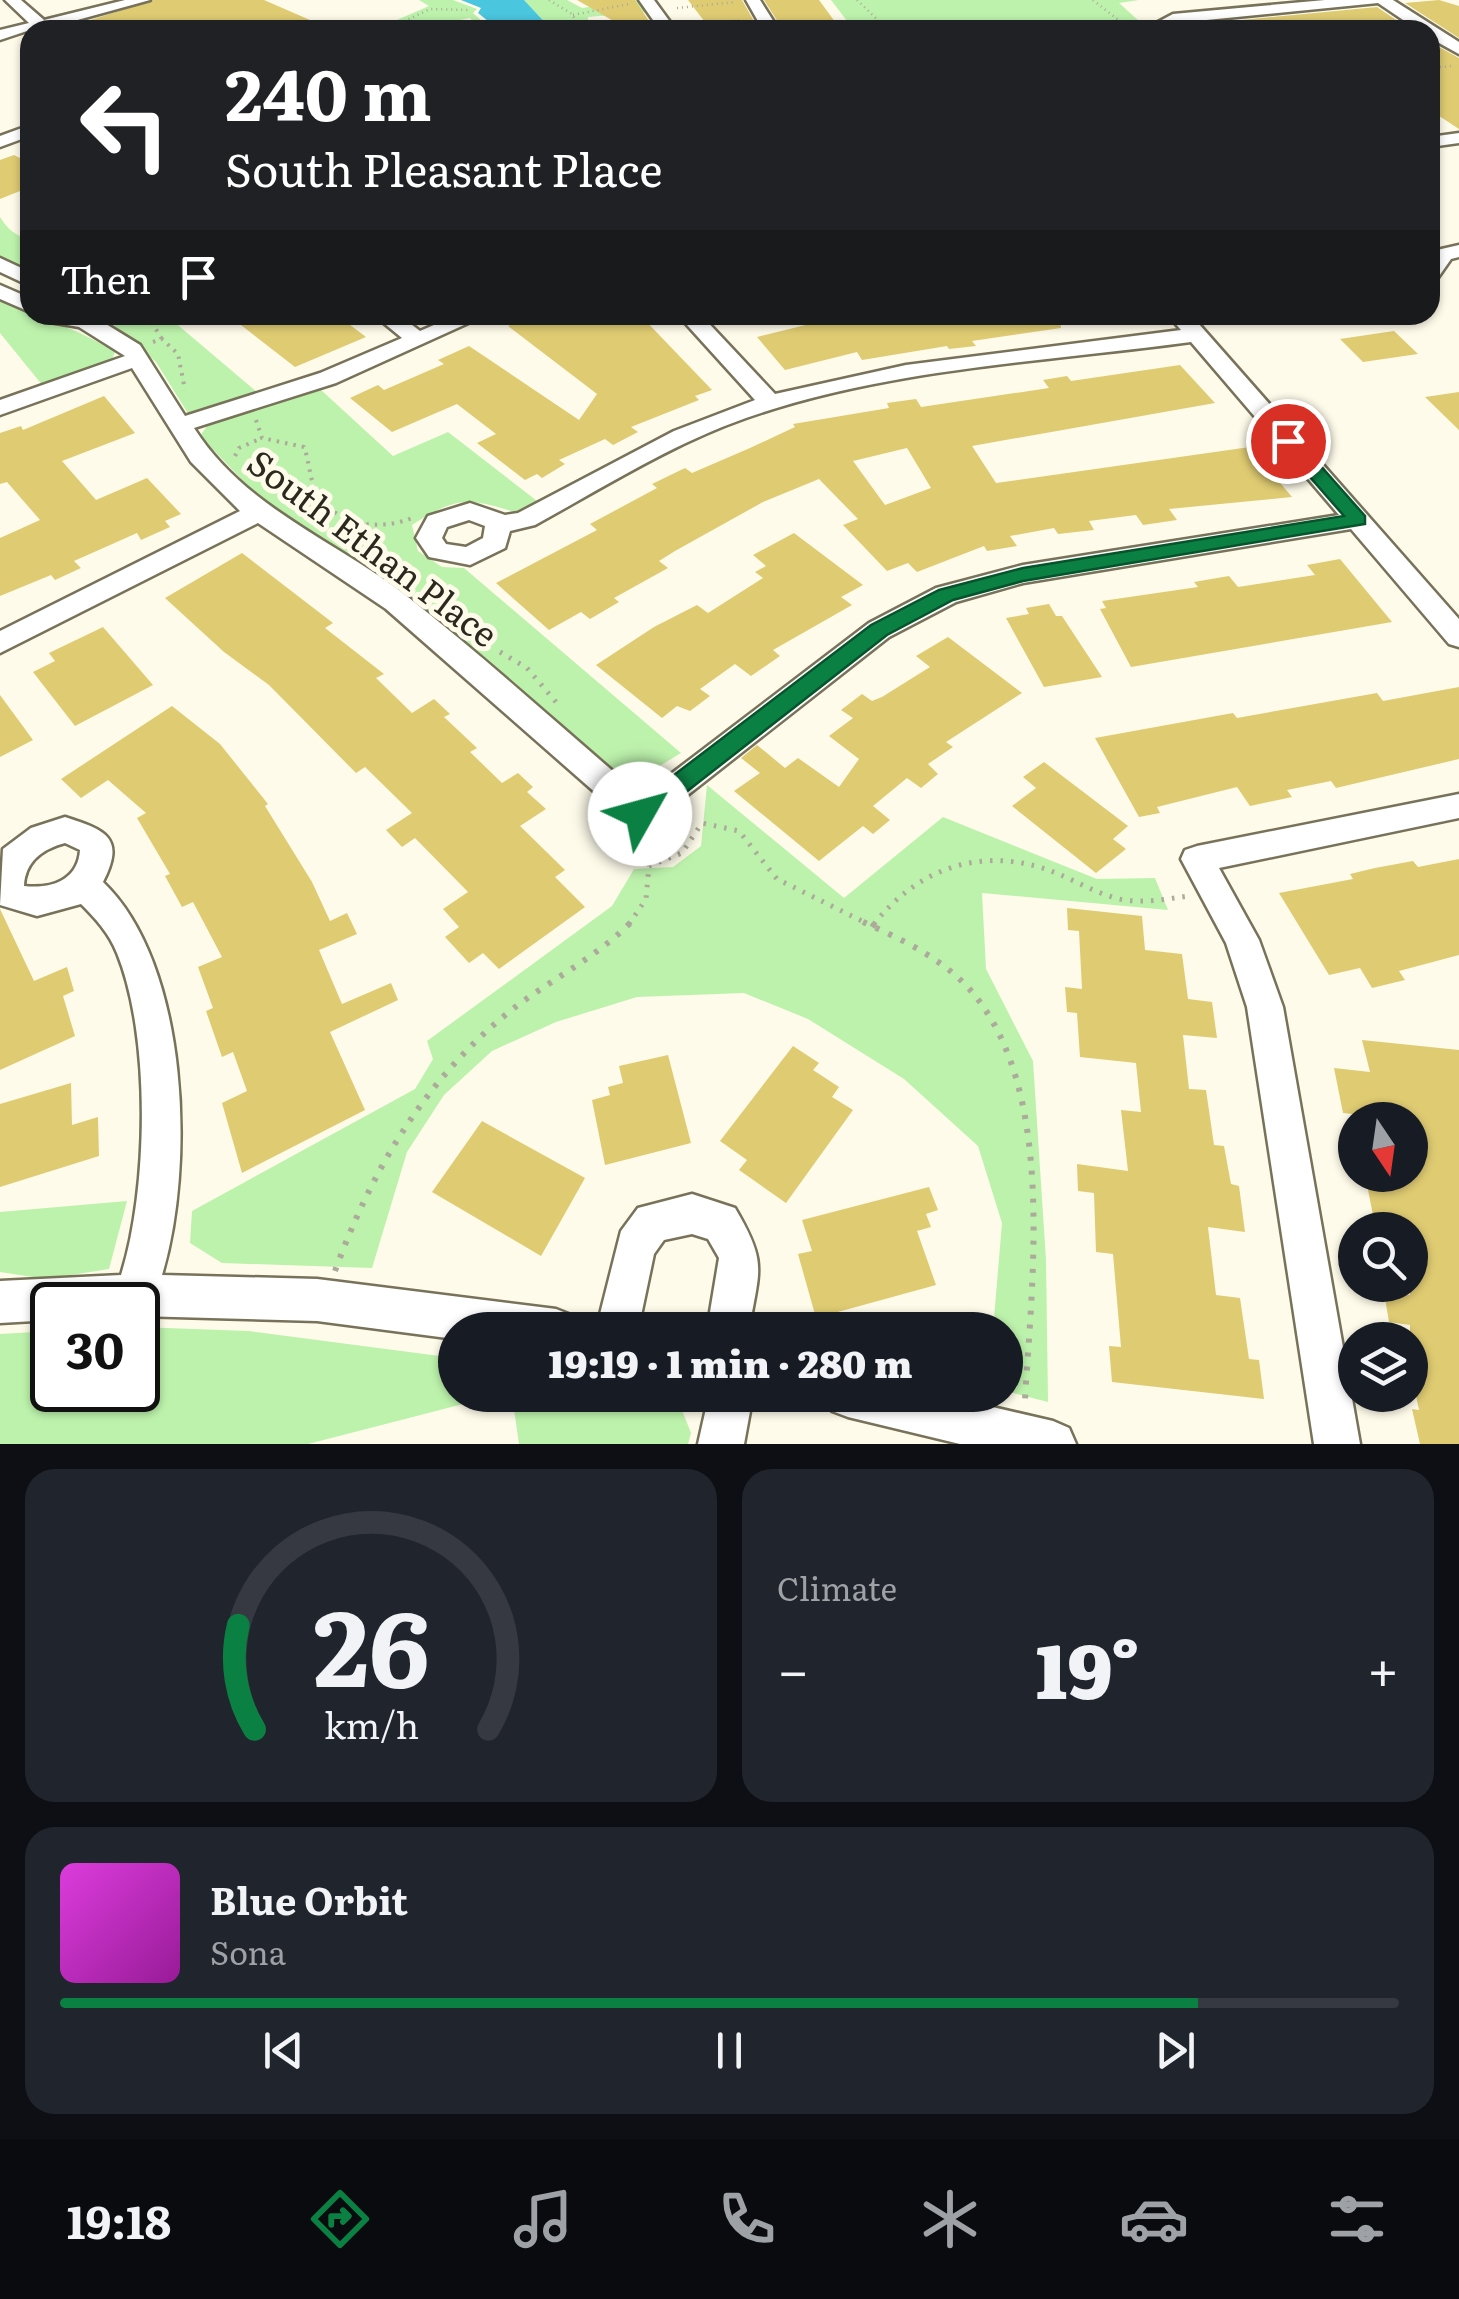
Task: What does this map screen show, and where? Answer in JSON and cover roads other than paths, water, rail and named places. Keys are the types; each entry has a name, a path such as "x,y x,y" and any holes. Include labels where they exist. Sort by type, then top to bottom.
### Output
{"street":[{"path":"12,0 34,20"},
{"path":"72,20 143,0"},
{"path":"1173,20 1265,5 1372,0"},
{"path":"1382,0 1414,20"},
{"path":"1265,5 1286,20"},
{"path":"1440,267 1444,254 1459,251"},
{"name":"South Ethan Place","path":"94,325 136,354 200,457 242,501 396,602 640,814 879,630 946,595 1023,574 1358,520"},
{"path":"398,325 420,340"},
{"path":"180,425 339,374 453,325"},
{"path":"698,325 770,402"},
{"path":"1188,325 1459,637"},
{"path":"500,526 526,520 678,437 770,402 888,377 1196,335"},
{"path":"0,408 136,354"},
{"path":"0,643 259,512"},
{"path":"1337,1444 1265,1007 1242,940 1197,859 1459,806"},
{"path":"82,883 121,923 153,1027 160,1137 149,1240 138,1282"},
{"path":"620,1312 635,1245 652,1222 692,1214 722,1222 740,1254 731,1312"},
{"path":"160,1296 317,1300 438,1315"},
{"path":"3,1299 30,1298"},
{"path":"722,1444 728,1412"},
{"path":"920,1412 1038,1440"}],"water":[{"path":"461,0 524,0 543,20 487,20 478,13 481,8"}]}
